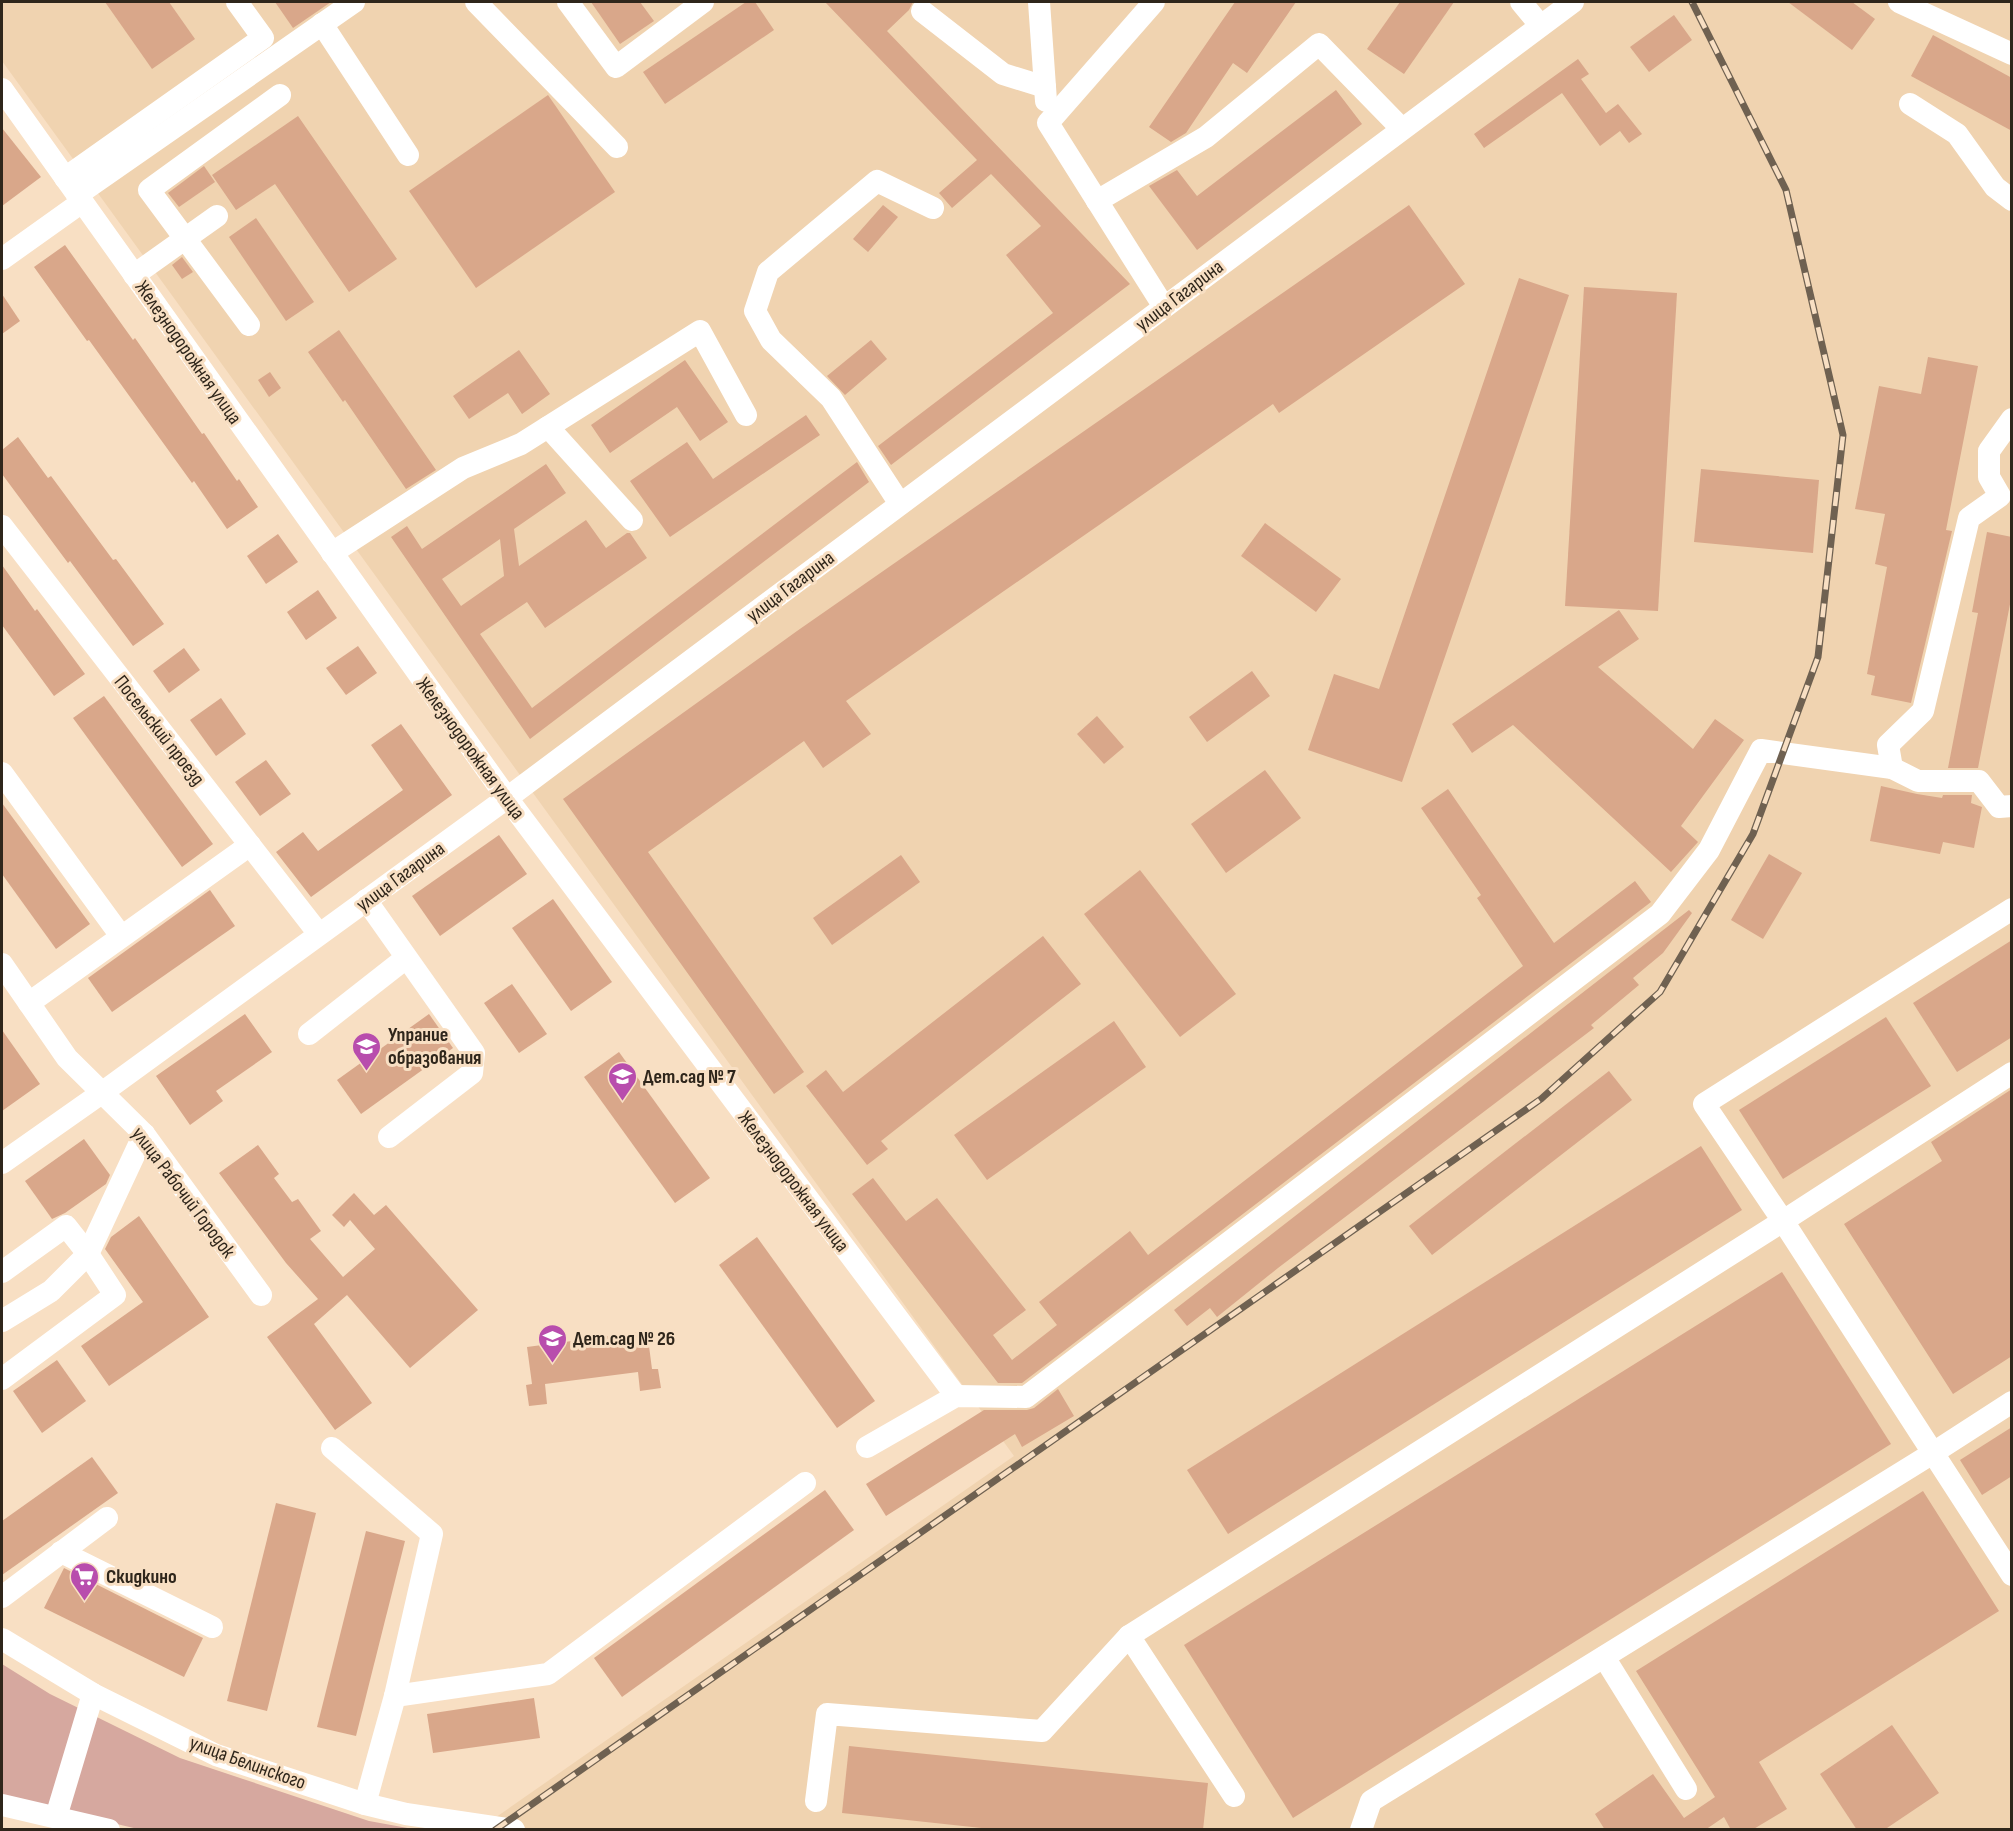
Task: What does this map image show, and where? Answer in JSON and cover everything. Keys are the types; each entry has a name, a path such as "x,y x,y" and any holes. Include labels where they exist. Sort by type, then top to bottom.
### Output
{"street":[{"path":"2,259 74,192 263,38 237,2"},
{"path":"74,192 354,2"},
{"path":"476,2 617,147"},
{"path":"568,2 616,67 703,2"},
{"path":"1039,2 1048,123 1164,307"},
{"path":"1048,123 1154,2"},
{"path":"1521,2 1540,25"},
{"name":"улица Гагарина","path":"2,1163 507,798 1401,128 1573,2"},
{"path":"1899,2 2012,54"},
{"path":"922,11 1003,74 1045,87"},
{"path":"322,24 408,155"},
{"path":"1097,201 1206,137 1318,44 1401,128"},
{"name":"Железнодорожная улица","path":"2,89 507,798 956,1396"},
{"path":"249,325 149,190 280,95"},
{"path":"1910,104 1957,134 1995,187 2012,200"},
{"path":"900,504 831,398 771,340 755,311 768,272 877,181 933,208"},
{"path":"134,275 217,216"},
{"path":"332,553 463,468 521,444 700,331 746,415"},
{"path":"1892,768 1888,745 1923,711 1969,518 2000,496 1989,477 1989,451 2012,419"},
{"path":"548,427 632,520"},
{"name":"Посельский проезд","path":"2,526 319,934"},
{"path":"867,1447 956,1396 1026,1397 1660,914 1709,850 1761,750 1892,768 1918,782 1979,781 1999,807 2012,806"},
{"path":"2,772 121,936"},
{"path":"29,1003 250,845"},
{"path":"366,900 474,1053 472,1073 389,1137"},
{"path":"2012,909 1704,1104 1783,1221 2012,1575"},
{"path":"309,1034 406,958"},
{"name":"улица Рабочий Городок","path":"2,964 67,1058 144,1134 261,1295"},
{"path":"816,1801 827,1714 1042,1731 1129,1636 2012,1073"},
{"path":"2,1321 51,1291 87,1254 144,1134"},
{"path":"2,1272 66,1226 115,1295 2,1379"},
{"path":"1361,1830 1371,1801 2012,1402"},
{"path":"332,1448 432,1534 395,1696 365,1804"},
{"path":"395,1696 548,1674 805,1483"},
{"path":"2,1597 107,1518"},
{"path":"61,1552 212,1627"},
{"path":"1129,1636 1234,1796"},
{"name":"улица Белинского","path":"2,1639 93,1694 216,1755 365,1804 406,1814 514,1830"},
{"path":"1604,1657 1686,1789"},
{"path":"56,1817 93,1694"},
{"path":"2,1805 109,1830"}],"shaded area":[{"path":"2,2 2011,2 2011,1829 479,1829 1014,1456 2,61"},
{"path":"2,1664 50,1694 180,1758 369,1821 413,1829 138,1829 2,1797"}],"building":[{"path":"105,2 169,2 195,39 152,69"},
{"path":"275,2 331,2 293,28"},
{"path":"591,2 640,2 654,21 620,44"},
{"path":"746,2 755,2 774,30 665,104 643,72"},
{"path":"825,2 913,2 909,10 887,31 1130,284 891,465 878,446 1053,313 1006,255 1041,226 991,174 952,208 939,193 977,160"},
{"path":"1235,2 1296,2 1247,73 1233,63 1186,133 1171,142 1149,127"},
{"path":"1400,2 1454,2 1404,74 1367,49"},
{"path":"1788,2 1852,2 1875,19 1852,50"},
{"path":"1674,15 1692,40 1649,72 1630,47"},
{"path":"1933,35 2012,78 2012,131 1911,76"},
{"path":"1578,59 1589,74 1581,79 1606,113 1618,104 1642,134 1629,143 1620,131 1600,146 1562,93 1484,148 1474,134"},
{"path":"1336,90 1362,124 1197,250 1149,186 1177,170 1197,196"},
{"path":"548,95 615,192 476,288 409,191"},
{"path":"298,116 397,259 349,292 275,184 236,210 212,175"},
{"path":"2,128 41,177 2,206"},
{"path":"204,166 215,182 179,207 168,193"},
{"path":"883,205 898,217 868,252 853,239"},
{"path":"1409,205 1465,284 1279,413 1273,404 846,701 871,734 823,768 804,741 648,852 804,1072 774,1094 563,799 797,631"},
{"path":"256,218 314,302 286,321 229,237"},
{"path":"65,245 258,507 227,529 194,481 192,483 34,267"},
{"path":"182,257 193,272 182,279 172,265"},
{"path":"1519,278 1569,295 1402,782 1308,750 1334,674 1379,689"},
{"path":"1584,287 1677,293 1658,611 1565,606"},
{"path":"2,294 20,321 2,334"},
{"path":"339,330 436,470 406,489 345,400 343,402 308,352"},
{"path":"871,340 887,359 845,395 827,376"},
{"path":"519,350 550,394 522,414 508,393 469,419 453,396"},
{"path":"1928,357 1978,366 1946,530 1952,531 1911,703 1871,695 1875,676 1867,674 1887,567 1875,564 1885,514 1855,509 1879,386 1921,394"},
{"path":"685,360 728,422 700,441 677,407 610,453 591,425"},
{"path":"270,372 281,388 269,397 258,380"},
{"path":"806,415 820,435 670,537 630,481 687,442 713,479"},
{"path":"18,437 48,478 51,476 113,560 116,559 164,624 133,646 2,474 2,450"},
{"path":"857,462 869,482 530,739 391,537 407,526 422,549 546,464 566,493 514,529 519,566 586,520 606,548 630,533 647,558 545,628 527,602 480,634 532,708","holes":["500,539 504,576 461,606 442,579"]},
{"path":"1701,469 1819,480 1813,553 1694,542"},
{"path":"1265,523 1341,579 1316,612 1241,556"},
{"path":"1987,532 2012,537 2012,594 1978,768 1948,768 1978,613 1972,612"},
{"path":"278,534 298,562 266,584 247,556"},
{"path":"2,565 85,674 54,696 2,625"},
{"path":"318,590 337,618 306,640 287,612"},
{"path":"1619,610 1639,639 1598,667 1693,749 1715,719 1744,740 1681,826 1698,842 1671,872 1513,725 1472,753 1452,724"},
{"path":"358,646 377,673 346,695 326,668"},
{"path":"184,648 200,670 169,693 153,671"},
{"path":"1252,671 1270,696 1207,742 1189,717"},
{"path":"104,696 213,844 182,867 73,718"},
{"path":"221,698 246,734 216,756 190,720"},
{"path":"1097,716 1124,747 1104,764 1077,734"},
{"path":"401,724 452,795 311,897 276,852 303,832 318,851 403,790 371,745"},
{"path":"266,760 291,794 260,816 235,782"},
{"path":"1265,770 1301,818 1226,873 1191,824"},
{"path":"1881,786 1942,798 1943,795 1972,795 1971,803 1982,807 1974,848 1943,842 1940,854 1870,841"},
{"path":"1448,789 1554,943 1635,881 1651,902 1022,1383 998,1383 852,1194 873,1178 906,1221 937,1198 1026,1310 993,1335 1012,1360 1057,1325 1039,1302 1130,1231 1148,1255 1523,966 1477,898 1481,895 1421,808"},
{"path":"2,803 90,924 56,949 2,874"},
{"path":"499,835 527,874 440,936 412,896"},
{"path":"1769,854 1802,873 1763,939 1731,920"},
{"path":"901,855 920,882 832,945 813,918"},
{"path":"1140,870 1236,994 1180,1037 1084,914"},
{"path":"210,890 235,926 112,1012 88,978"},
{"path":"553,899 612,982 571,1011 512,928"},
{"path":"1689,910 1692,913 1663,953 1633,978 1639,985 1591,1025 1594,1028 1217,1317 1210,1308 1187,1326 1174,1310"},
{"path":"1043,936 1081,984 881,1141 888,1149 867,1165 806,1086 826,1070 843,1092"},
{"path":"2012,940 2012,1037 1957,1072 1913,1003"},
{"path":"512,984 547,1034 519,1053 484,1003"},
{"path":"245,1014 272,1052 216,1091 223,1101 190,1125 156,1076"},
{"path":"429,1014 453,1048 361,1114 337,1080"},
{"path":"1886,1017 1931,1086 1783,1179 1739,1110"},
{"path":"1114,1021 1146,1067 987,1180 954,1135"},
{"path":"2,1030 40,1084 2,1111"},
{"path":"619,1052 710,1178 675,1203 584,1077"},
{"path":"1609,1071 1632,1100 1432,1255 1409,1226"},
{"path":"2012,1089 2012,1356 1953,1394 1844,1224 1942,1161 1931,1142"},
{"path":"84,1139 110,1175 106,1184 65,1213 52,1219 25,1181"},
{"path":"258,1145 279,1174 274,1178 292,1202 298,1199 321,1231 310,1239 343,1277 375,1249 350,1220 344,1227 332,1215 354,1193 374,1215 386,1205 478,1310 410,1368 347,1295 314,1324 372,1403 335,1430 267,1337 318,1299 286,1263 219,1173"},
{"path":"1701,1146 1742,1210 1228,1534 1187,1470"},
{"path":"139,1216 209,1317 109,1386 81,1346 143,1302 105,1249 111,1237"},
{"path":"757,1237 875,1401 837,1428 719,1265"},
{"path":"1782,1272 1891,1444 1293,1818 1184,1645"},
{"path":"647,1331 652,1369 658,1369 661,1388 640,1391 638,1372 545,1384 547,1404 529,1406 526,1385 532,1384 527,1347"},
{"path":"57,1360 86,1401 42,1433 13,1391"},
{"path":"1058,1389 1074,1416 1022,1447 1015,1434 886,1516 866,1484 984,1410 1027,1410 1034,1408"},
{"path":"2012,1427 2012,1476 1982,1495 1960,1460"},
{"path":"92,1457 118,1493 2,1575 2,1521"},
{"path":"825,1490 854,1530 622,1697 594,1658"},
{"path":"1923,1491 1999,1611 1759,1762 1787,1809 1752,1830 1731,1830 1724,1817 1705,1830 1605,1830 1595,1814 1653,1774 1684,1818 1715,1797 1636,1671"},
{"path":"276,1503 316,1513 267,1711 227,1701"},
{"path":"366,1531 405,1541 356,1736 317,1727"},
{"path":"64,1568 203,1638 184,1677 44,1608"},
{"path":"534,1698 540,1738 433,1753 427,1714"},
{"path":"1892,1725 1939,1793 1884,1830 1857,1830 1820,1774"},
{"path":"849,1746 1208,1783 1203,1830 1000,1830 842,1813"}],"railway":[{"path":"495,1830 1541,1099 1660,992 1753,834 1818,657 1843,435 1786,190 1692,2"}],"place":[{"name":"Упрание образования","path":"367,1072"},
{"name":"Дет.сад № 7","path":"622,1102"},
{"name":"Дет.сад № 26","path":"552,1364"},
{"name":"Скидкино","path":"85,1602"}]}
